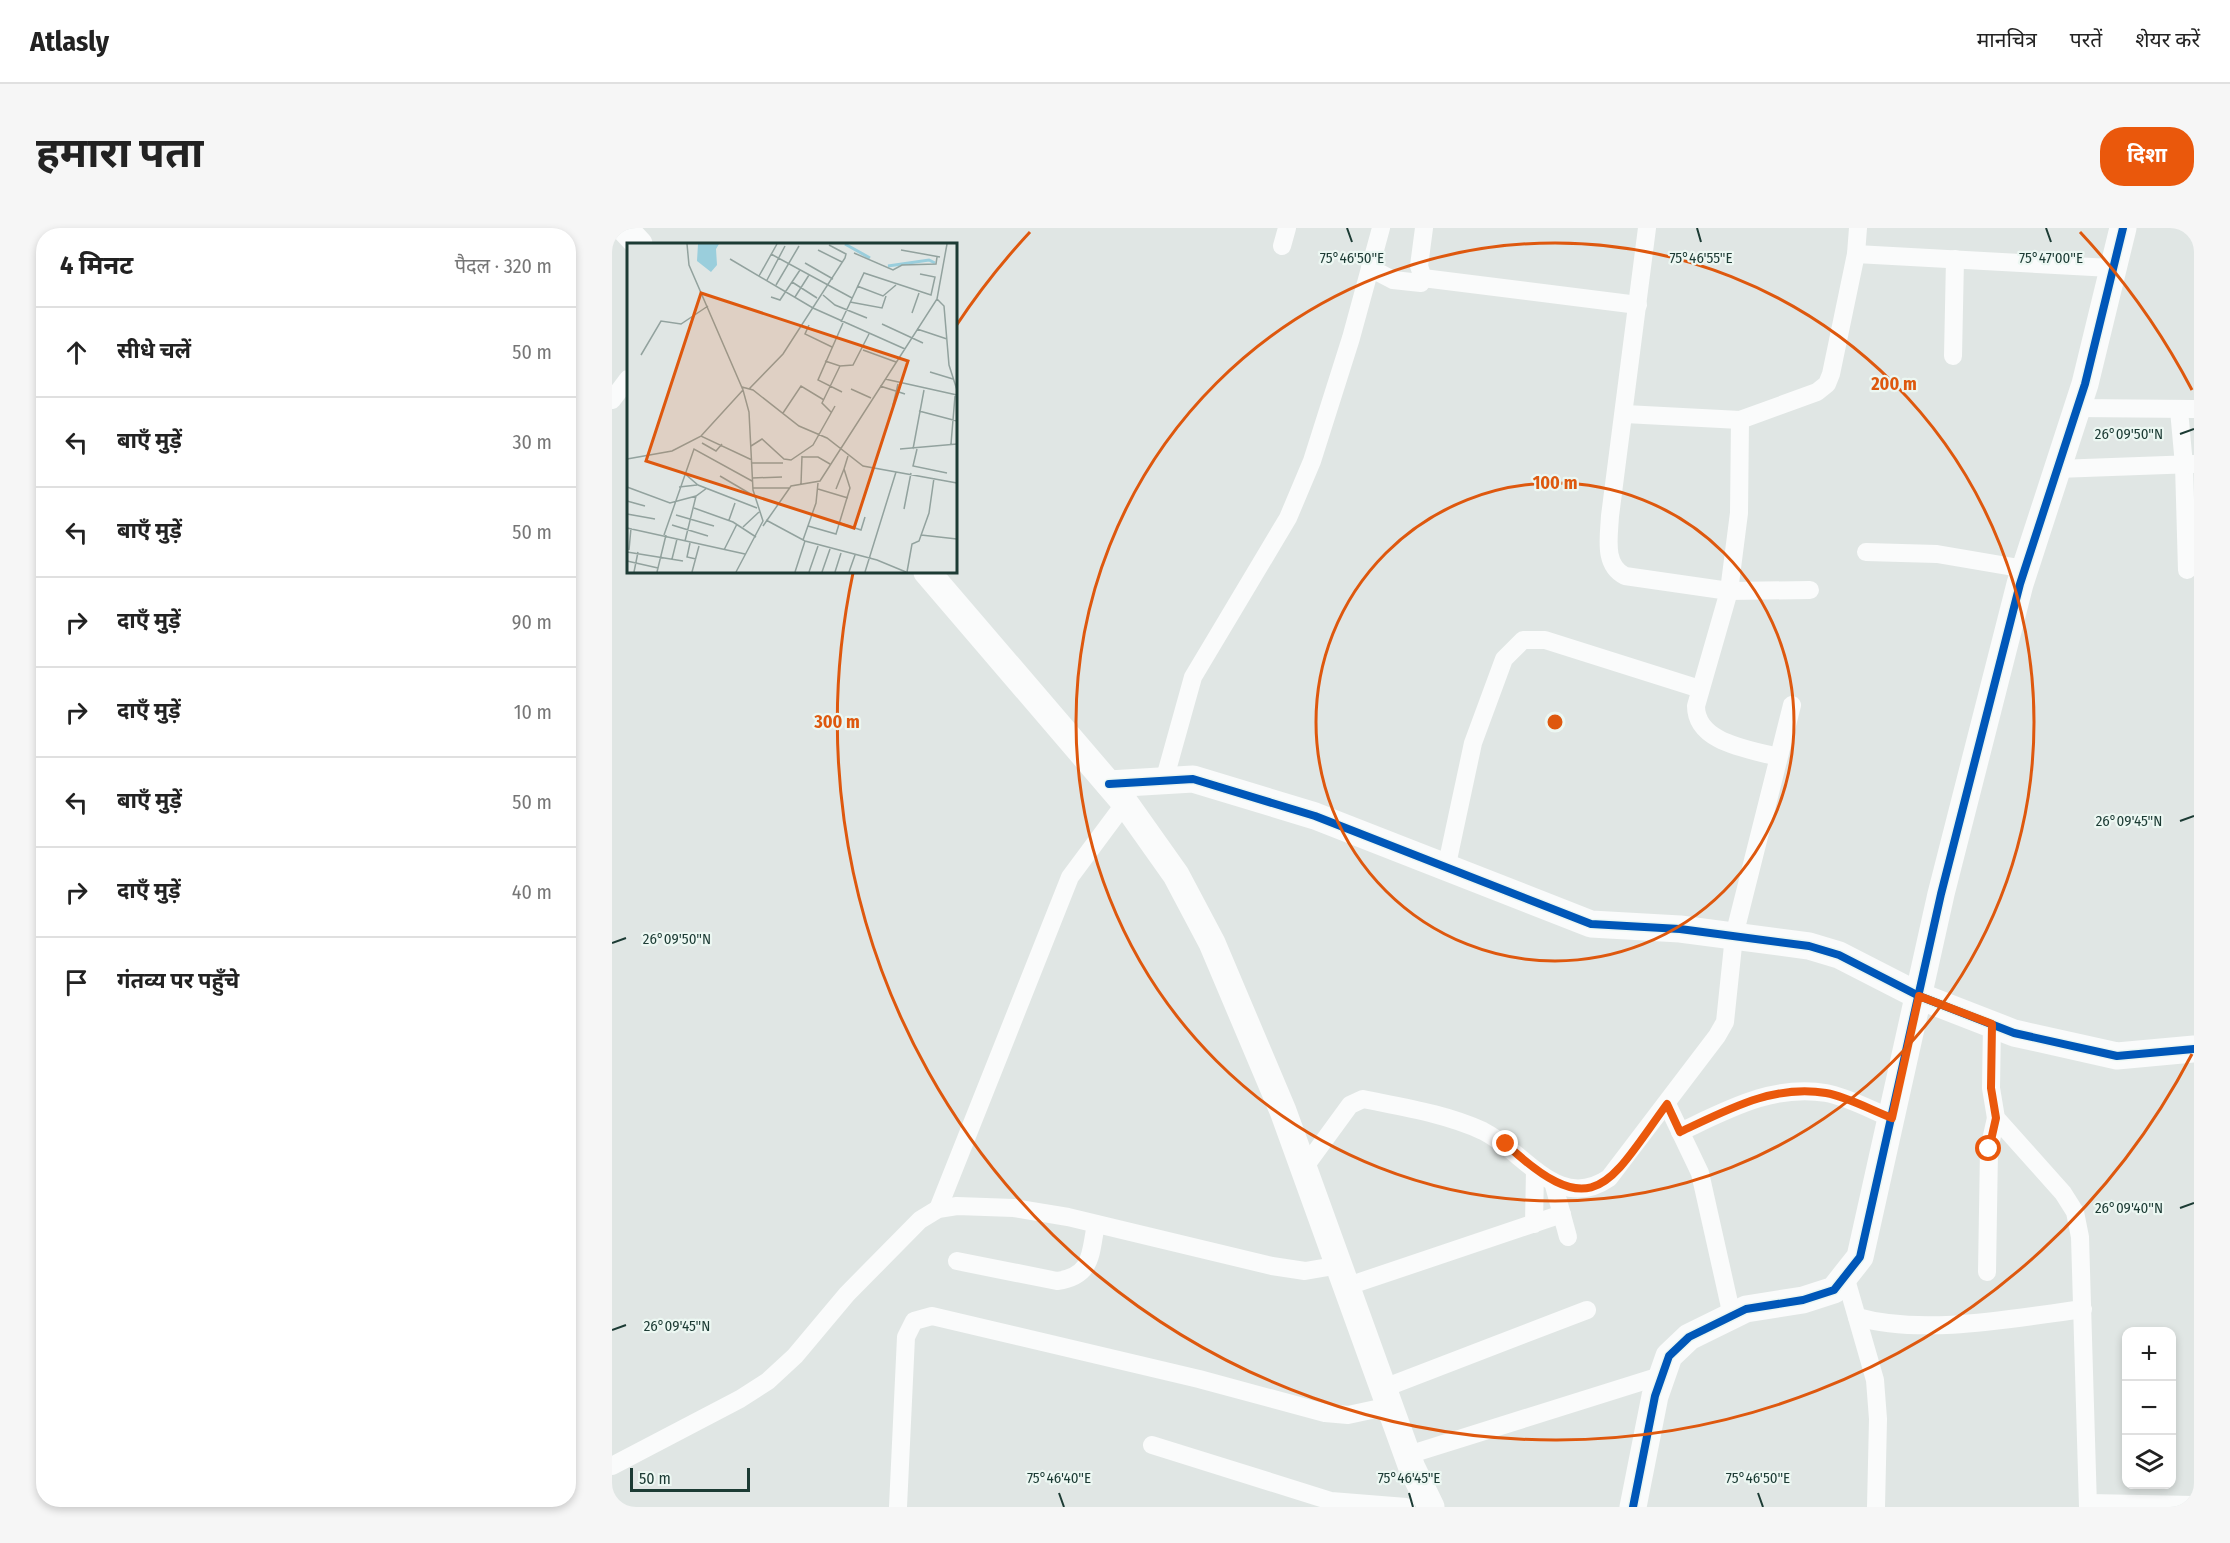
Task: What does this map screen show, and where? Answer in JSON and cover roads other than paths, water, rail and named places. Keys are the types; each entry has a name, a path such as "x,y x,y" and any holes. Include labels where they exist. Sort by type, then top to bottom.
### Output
{"street":[{"path":"624,228 638,243"},
{"path":"1282,246 1287,228"},
{"path":"1164,781 1193,677 1284,526 1312,461 1381,228"},
{"path":"1424,228 1419,266 1424,278 1638,305"},
{"path":"1647,228 1608,549 1617,572 1626,576 1729,591 1810,590"},
{"path":"1625,414 1740,420 1810,397 1827,384 1856,254 1858,228"},
{"path":"1633,1507 1655,1396 1669,1356 1689,1337 1746,1309 1803,1300 1834,1290 1860,1257 1944,882 2025,569 2077,408 2123,228"},
{"path":"1856,254 2111,268"},
{"path":"1953,356 1955,259"},
{"path":"1370,268 1393,280 1421,283"},
{"path":"612,400 627,380"},
{"path":"2077,408 2186,409 2189,465 2187,570"},
{"path":"1740,420 1739,513 1729,591 1700,689 1696,716 1707,732 1724,741 1778,757"},
{"path":"2057,469 2189,465"},
{"path":"1866,552 1937,554 2025,569"},
{"path":"928,573 1117,793 1176,875 1212,943 1304,1168 1408,1455 1431,1507"},
{"path":"1446,869 1473,743 1504,659 1515,646 1524,640 1545,640 1700,689"},
{"path":"1304,1168 1350,1106 1363,1099 1455,1121 1482,1131 1506,1144 1535,1170 1553,1182 1587,1190 1609,1178 1667,1104 1725,1022 1734,936 1792,705"},
{"path":"938,1209 1070,877 1117,793 1164,781 1194,779 1315,816 1591,924 1680,929 1809,946 1839,955 1919,996 2014,1033 2117,1056 2194,1049"},
{"path":"1987,1272 1989,1149 1996,1118 1991,1096 1992,1024"},
{"path":"1680,1132 1760,1097 1790,1091 1827,1094 1892,1118"},
{"path":"1667,1104 1700,1173 1732,1316"},
{"path":"1996,1118 2063,1193 2075,1212 2080,1237 2084,1309 2088,1505 2182,1505"},
{"path":"1534,1224 1535,1170"},
{"path":"1553,1182 1568,1237"},
{"path":"612,1466 740,1399 768,1381 795,1356 847,1294 920,1220 938,1209 957,1206 1014,1208 1096,1224 1272,1266 1344,1276 1534,1224 1562,1214"},
{"path":"957,1262 1057,1281 1070,1279 1081,1274 1089,1262 1096,1224"},
{"path":"1845,1276 1875,1380 1878,1419 1876,1507"},
{"path":"1857,1317 1884,1325 1986,1323 2084,1309"},
{"path":"899,1507 906,1337 909,1327 919,1317 932,1316 995,1329 1199,1379 1325,1413 1348,1415 1587,1310"},
{"path":"1408,1455 1663,1375"},
{"path":"1152,1445 1331,1501 1406,1507"}]}
